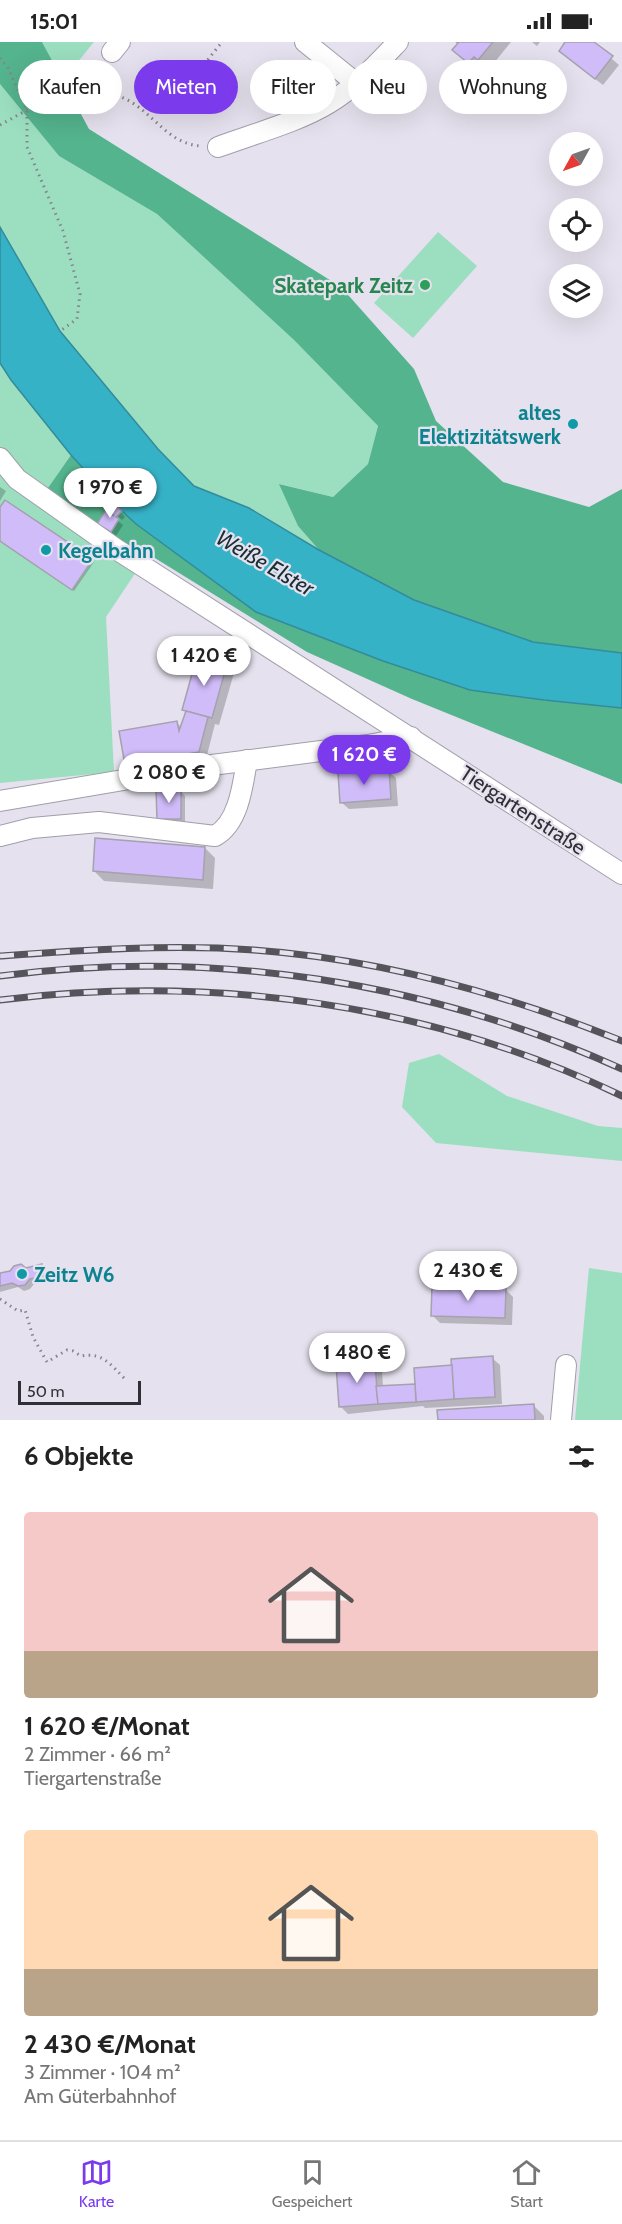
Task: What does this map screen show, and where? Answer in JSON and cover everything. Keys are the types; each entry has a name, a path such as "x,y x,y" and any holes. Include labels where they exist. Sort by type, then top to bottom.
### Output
{"street":[{"path":"304,42 348,77"},
{"path":"380,60 398,42"},
{"path":"218,147 285,123 329,104 348,89"},
{"name":"Tiergartenstraße","path":"0,458 17,479 116,549 622,874"},
{"path":"0,801 248,760 368,745 411,737"},
{"path":"0,836 32,828 99,822 215,836 222,832 242,796 248,760"},
{"path":"561,1420 566,1365"}],"path":[{"path":"208,60 222,42"},
{"path":"0,58 8,68 18,90"},
{"path":"122,97 188,145 218,147"},
{"path":"0,124 19,114"},
{"path":"27,114 27,147 63,231 80,294 77,319 60,331"},
{"path":"0,1299 18,1311 25,1310 33,1337 47,1362 67,1350 73,1350 81,1356 92,1354 104,1359 125,1379"}],"green space":[{"path":"0,42 42,42 52,60 18,60 18,106 0,84"},
{"path":"42,42 94,42 79,60 51,60"},
{"path":"0,84 18,106 18,114 25,114 59,156 157,214 294,340 378,426 368,464 333,497 280,484 298,526 319,550 249,508 194,486 158,449 60,331 0,227"},
{"path":"25,114 81,114 89,129 341,287 414,369 436,421 503,482 589,507 622,489 622,653 533,642 414,600 319,550 298,526 279,484 333,497 368,464 378,426 294,340 157,214 59,156"},
{"name":"Skatepark Zeitz","path":"438,232 477,266 413,338 374,303"},
{"path":"0,363 71,455 36,505 136,572 106,617 114,772 0,783"},
{"path":"71,455 116,505 544,700 622,708 622,784 412,699 307,652 150,555 136,572 36,505"},
{"path":"439,1054 507,1096 598,1126 622,1128 622,1161 436,1143 402,1107 409,1063"},
{"path":"589,1268 622,1273 622,1420 575,1420"}],"water":[{"name":"Weiße Elster","path":"0,227 60,331 158,449 194,486 249,508 319,550 414,600 533,642 622,653 622,708 470,690 383,661 256,612 136,524 71,455 0,363"}],"building":[{"path":"456,42 493,42 478,60 474,57 471,60 464,60 452,50 458,43"},
{"path":"565,42 594,42 613,56 595,79 559,51"},
{"name":"Kegelbahn","path":"5,500 93,559 72,590 0,541 0,507"},
{"path":"116,505 122,511 116,517 119,519 111,532 97,524 106,510 114,516 110,511"},
{"path":"197,656 227,664 212,718 182,710"},
{"path":"186,711 208,717 199,752 125,765 119,731 177,721 179,731"},
{"path":"389,769 391,799 340,803 338,773"},
{"path":"156,790 181,790 181,819 157,819"},
{"path":"95,838 205,847 203,880 93,871"},
{"name":"Zeitz W6","path":"21,1264 26,1268 42,1264 44,1276 30,1279 25,1285 18,1286 12,1283 0,1286 0,1273 10,1271 14,1266"},
{"path":"432,1286 506,1288 505,1318 431,1316"},
{"path":"493,1356 495,1397 454,1399 451,1359"},
{"path":"375,1362 378,1404 339,1407 336,1365"},
{"path":"452,1365 454,1399 416,1402 414,1368"},
{"path":"415,1384 416,1402 378,1404 376,1386"},
{"path":"534,1404 535,1420 438,1420 437,1410"}],"railway":[{"path":"0,956 95,950 222,948 348,961 395,970 487,994 533,1008 622,1041"},
{"path":"0,976 80,968 159,966 239,970 317,979 395,994 472,1013 548,1039 622,1069"},
{"path":"0,1000 79,993 159,991 239,994 318,1003 396,1018 473,1038 549,1064 622,1096"}],"place":[{"name":"Skatepark Zeitz","path":"425,285"},
{"name":"altes Elektizitätswerk","path":"573,424"},
{"name":"Kegelbahn","path":"46,550"},
{"name":"Zeitz W6","path":"22,1274"}]}
